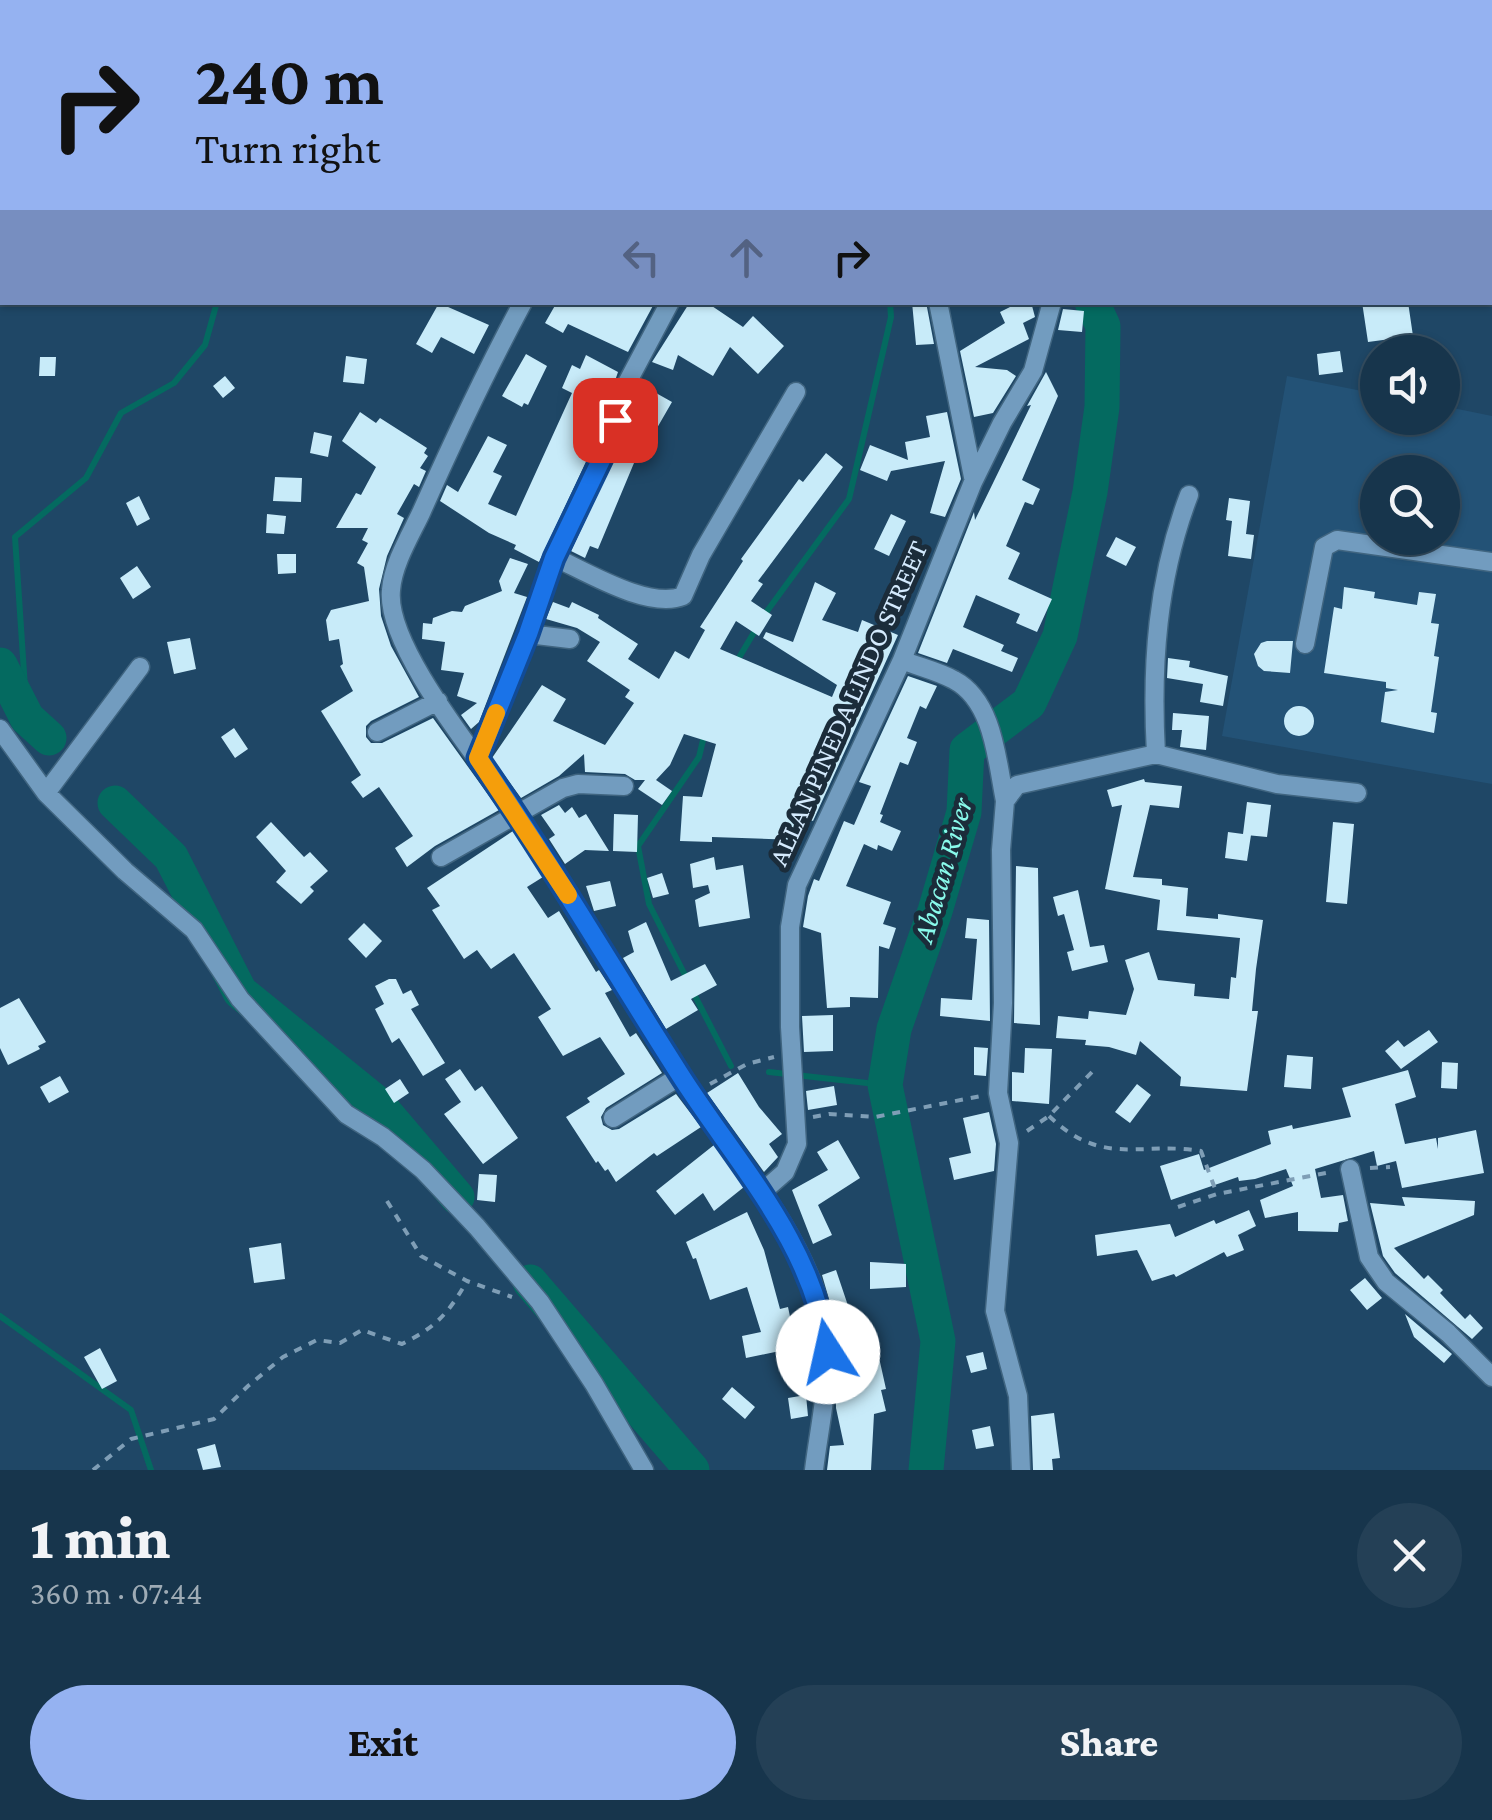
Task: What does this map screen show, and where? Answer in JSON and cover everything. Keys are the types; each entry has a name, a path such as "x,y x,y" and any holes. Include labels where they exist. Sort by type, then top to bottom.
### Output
{"street":[{"path":"521,305 481,380 401,558 391,590 397,631 438,702 518,815 680,1076 788,1234 814,1286 828,1352 814,1470"},
{"path":"478,758 554,558 603,456 627,383 668,305"},
{"path":"939,305 973,465 973,482"},
{"name":"ALLAN PINEDA LINDO STREET","path":"761,1193 785,1172 794,1156 798,1120 790,1052 790,927 797,884 902,660 973,482 1033,371 1051,305"},
{"path":"554,558 648,597 673,600 684,596 701,555 796,392"},
{"path":"1156,754 1158,626 1176,530 1189,495"},
{"path":"1305,644 1324,547 1337,540 1492,562"},
{"path":"528,634 570,639"},
{"path":"902,660 964,686 986,720 1005,800 1001,850 1003,1003 993,1094 1009,1143 994,1311 1018,1396 1021,1470"},
{"path":"46,792 140,667"},
{"path":"377,732 438,702"},
{"path":"0,729 46,792 125,871 194,930 240,999 346,1114 383,1137 423,1170 540,1302 644,1470"},
{"path":"1005,800 1018,784 1156,754 1277,784 1356,793"},
{"path":"441,856 562,788 578,784 624,786"},
{"path":"613,1118 680,1076"},
{"path":"1350,1169 1368,1256 1386,1282 1448,1333 1492,1377"}],"path":[{"path":"692,1094 747,1064 790,1052"},
{"path":"1009,1143 1049,1116 1093,1071"},
{"path":"798,1120 829,1114 875,1116 993,1094"},
{"path":"1049,1116 1074,1137 1104,1148 1134,1152 1202,1150 1216,1194"},
{"path":"1178,1207 1282,1179 1350,1169 1390,1168"},
{"path":"387,1202 421,1256 467,1282 528,1303 540,1302"},
{"path":"92,1470 131,1439 214,1419 283,1357 316,1340 340,1343 362,1330 402,1344 425,1333 448,1314 467,1282"}],"shaded area":[{"path":"1287,376 1360,391 1360,435 1460,435 1460,409 1492,416 1492,784 1222,736"}],"building":[{"path":"438,305 489,325 474,354 441,337 432,353 416,344"},
{"path":"555,305 653,305 628,352 568,324 563,333 545,323"},
{"path":"688,305 710,305 743,327 753,316 784,346 758,374 730,347 713,376 678,355 673,370 652,362"},
{"path":"912,305 927,305 934,344 916,345"},
{"path":"1032,305 1035,317 1023,323 1029,339 975,367 1007,370 1016,376 993,413 974,417 960,351 1005,323 1000,312"},
{"path":"1362,305 1408,305 1413,335 1367,335"},
{"path":"1063,309 1084,311 1082,332 1058,330"},
{"path":"1340,351 1343,372 1319,375 1317,354"},
{"path":"526,354 547,366 528,405 524,403 522,407 502,396"},
{"path":"586,355 618,372 591,451 539,562 440,501 447,485 458,492 488,436 507,445 493,472 502,476 488,504 516,516 572,393 562,388 572,365 580,369"},
{"path":"346,356 367,359 364,384 343,382"},
{"path":"40,357 56,357 55,376 39,376"},
{"path":"1046,372 1058,396 1022,480 1040,489 1033,505 1025,502 1006,546 1020,553 1008,579 1052,599 1037,632 1016,623 1020,614 976,595 963,627 1004,645 1001,651 1018,658 1012,672 953,649 947,663 918,653 974,512 975,520"},
{"path":"225,376 235,388 223,398 213,386"},
{"path":"640,384 672,402 638,461 625,453 644,422 630,414"},
{"path":"360,412 376,423 380,418 427,448 424,453 428,456 420,468 426,471 419,487 414,484 397,514 404,518 387,556 379,589 381,616 391,646 419,697 371,721 366,726 366,737 371,743 382,743 433,718 499,810 435,846 407,867 395,848 413,836 379,787 363,798 351,782 361,775 321,711 353,691 340,666 343,664 339,639 329,641 326,620 331,610 369,601 364,567 357,563 368,543 362,540 368,528 336,528 376,467 342,441"},
{"path":"947,412 961,479 945,517 930,513 945,461 891,471 887,481 860,470 870,445 908,460 905,442 930,437 926,416"},
{"path":"314,432 332,436 328,457 310,453"},
{"path":"826,453 843,467 758,581 763,584 751,601 772,615 759,636 736,621 720,649 832,697 837,685 763,638 766,632 793,642 815,582 836,593 822,620 858,632 862,620 898,635 813,821 799,816 796,840 712,837 712,842 680,841 683,796 702,797 716,744 684,734 670,765 656,780 672,791 662,805 638,789 645,780 625,774 585,772 584,754 559,776 521,798 492,758 542,685 566,699 553,721 605,745 634,703 625,697 630,690 587,661 600,642 577,628 546,619 553,602 569,608 572,602 599,615 598,618 638,644 628,659 659,679 675,651 689,659 705,630 700,627 741,559 799,479 803,482"},
{"path":"616,455 634,463 598,549 590,546 585,558 571,551"},
{"path":"275,477 302,478 301,502 273,501"},
{"path":"139,496 150,519 137,526 126,503"},
{"path":"1229,498 1250,501 1246,534 1254,535 1251,559 1228,556 1232,521 1226,520"},
{"path":"267,514 286,516 284,534 266,533"},
{"path":"891,514 906,521 889,556 874,549"},
{"path":"1116,537 1136,547 1126,566 1106,556"},
{"path":"277,554 296,554 296,573 278,574"},
{"path":"510,558 528,564 514,593 527,597 479,722 471,729 461,715 477,703 457,696 464,673 441,670 445,642 422,639 423,623 432,624 433,618 452,611 462,612 465,606 502,591 499,581"},
{"path":"137,566 151,587 133,599 120,578"},
{"path":"1344,587 1375,592 1374,598 1417,605 1419,592 1436,594 1431,623 1439,624 1431,712 1437,713 1434,733 1381,722 1385,692 1398,690 1386,688 1386,682 1324,673 1334,607 1342,609"},
{"path":"190,638 196,669 174,674 167,642"},
{"path":"1267,641 1293,641 1290,673 1264,671 1258,666 1254,654"},
{"path":"1168,658 1190,661 1189,667 1228,676 1223,706 1200,702 1203,684 1167,678"},
{"path":"908,676 937,686 926,709 920,706 907,738 917,742 908,765 900,762 880,814 880,822 901,831 892,851 864,844 846,886 891,902 883,924 896,928 889,949 879,946 878,998 850,997 850,1007 827,1008 821,933 803,927 808,896 814,879 819,881 844,821 854,825 871,786 859,782"},
{"path":"1299,706 1310,710 1314,721 1310,732 1299,736 1288,732 1284,721 1288,710"},
{"path":"1173,713 1209,716 1206,750 1180,747 1182,730 1172,730"},
{"path":"234,728 248,749 235,758 221,737"},
{"path":"1144,779 1182,786 1179,808 1150,805 1133,877 1162,879 1162,885 1188,888 1186,916 1218,919 1218,914 1263,920 1252,1011 1258,1011 1247,1091 1180,1086 1181,1077 1140,1041 1136,1055 1085,1045 1086,1040 1056,1038 1058,1016 1088,1019 1089,1011 1126,1015 1134,989 1125,960 1149,952 1158,980 1195,984 1194,996 1229,999 1231,977 1236,978 1240,938 1157,930 1160,900 1105,889 1122,805 1112,807 1107,790"},
{"path":"1247,802 1271,805 1267,837 1251,835 1247,861 1225,858 1228,832 1243,834"},
{"path":"559,805 565,813 572,807 579,818 586,814 609,851 585,850 565,864 549,839 555,835 541,815"},
{"path":"614,814 638,815 637,852 613,851"},
{"path":"271,822 304,857 310,852 328,871 310,887 314,891 301,904 276,882 286,871 256,837"},
{"path":"1333,822 1354,824 1347,904 1326,902"},
{"path":"513,831 543,877 527,887 548,918 559,911 596,972 599,970 612,990 605,993 630,1037 636,1033 662,1073 606,1108 601,1117 603,1125 619,1129 676,1094 701,1127 657,1156 654,1153 616,1182 608,1169 605,1171 596,1163 566,1117 625,1074 600,1037 563,1056 538,1017 551,1009 514,953 491,969 477,950 464,959 432,910 440,906 427,888"},
{"path":"714,857 716,870 743,865 750,918 699,927 695,900 710,893 708,885 693,888 690,864"},
{"path":"1016,866 1038,868 1040,1025 1014,1023"},
{"path":"662,873 669,894 653,898 647,878"},
{"path":"610,881 616,906 594,911 586,886"},
{"path":"1078,890 1090,947 1104,945 1108,962 1072,971 1067,952 1074,950 1064,914 1058,916 1053,897"},
{"path":"967,918 989,920 990,1021 940,1016 941,998 972,1000 977,939 965,938"},
{"path":"646,922 671,981 705,964 717,985 691,999 698,1010 666,1029 623,958 634,952 628,931"},
{"path":"364,923 382,941 366,958 348,939"},
{"path":"396,979 403,994 411,990 419,1005 411,1009 445,1063 423,1076 399,1038 392,1043 375,1009 384,1004 375,986"},
{"path":"19,998 46,1042 8,1065 0,1048 0,1008"},
{"path":"833,1015 833,1051 804,1052 802,1016"},
{"path":"1429,1030 1438,1042 1401,1069 1385,1051 1398,1040 1404,1047"},
{"path":"974,1047 988,1048 986,1076 974,1075"},
{"path":"1025,1048 1052,1049 1049,1104 1012,1101 1012,1072 1024,1073"},
{"path":"1287,1055 1313,1057 1311,1089 1284,1087"},
{"path":"1442,1062 1458,1063 1457,1089 1441,1088"},
{"path":"460,1069 475,1091 482,1086 518,1138 483,1164 444,1114 461,1102 445,1079"},
{"path":"1408,1070 1416,1097 1395,1104 1405,1144 1436,1138 1438,1149 1438,1138 1476,1130 1484,1173 1402,1188 1396,1161 1377,1166 1374,1151 1315,1169 1321,1198 1343,1195 1348,1221 1339,1223 1338,1232 1298,1231 1298,1212 1265,1218 1260,1200 1293,1186 1286,1169 1255,1179 1239,1181 1238,1177 1171,1200 1160,1166 1199,1154 1204,1170 1271,1144 1268,1131 1351,1117 1342,1088"},
{"path":"738,1073 782,1134 769,1144 778,1157 764,1172 707,1093"},
{"path":"60,1076 69,1092 49,1103 40,1087"},
{"path":"400,1079 409,1093 394,1103 385,1089"},
{"path":"1137,1084 1151,1095 1130,1123 1115,1112"},
{"path":"834,1086 837,1105 808,1110 806,1091"},
{"path":"989,1112 996,1144 994,1171 954,1180 949,1158 971,1153 963,1118"},
{"path":"838,1140 860,1178 818,1205 832,1235 813,1244 792,1190 828,1170 817,1152"},
{"path":"714,1145 744,1187 714,1211 703,1193 675,1215 656,1191"},
{"path":"479,1174 497,1175 495,1202 477,1200"},
{"path":"1402,1197 1475,1201 1474,1215 1394,1248 1424,1279 1428,1275 1443,1290 1440,1293 1465,1319 1470,1314 1483,1328 1472,1339 1395,1273 1383,1256 1370,1203 1405,1206"},
{"path":"1249,1210 1256,1226 1238,1235 1244,1250 1227,1257 1224,1252 1176,1277 1174,1274 1152,1281 1137,1250 1097,1256 1095,1235 1170,1224 1175,1237"},
{"path":"747,1212 764,1250 780,1309 788,1307 792,1326 796,1325 799,1347 746,1358 742,1336 761,1332 747,1287 710,1300 696,1258 693,1259 686,1242"},
{"path":"281,1243 285,1279 254,1283 249,1248"},
{"path":"870,1262 906,1264 906,1287 870,1289"},
{"path":"836,1270 869,1368 870,1345 876,1344 886,1389 881,1390 886,1411 874,1414 871,1470 827,1470 830,1446 844,1445 836,1408 836,1402 844,1400 839,1377 838,1330 822,1275"},
{"path":"1365,1278 1382,1298 1367,1310 1350,1290"},
{"path":"1405,1314 1452,1354 1444,1363 1414,1337"},
{"path":"100,1348 117,1381 102,1389 84,1357"},
{"path":"983,1352 987,1369 971,1373 966,1356"},
{"path":"732,1387 755,1407 745,1419 722,1399"},
{"path":"806,1395 808,1416 791,1419 788,1398"},
{"path":"1054,1413 1060,1458 1052,1459 1053,1470 1033,1470 1031,1416"},
{"path":"990,1426 994,1446 976,1449 972,1430"},
{"path":"215,1444 221,1467 203,1470 197,1449"}],"waterway":[{"path":"27,718 15,537 86,478 121,413 174,383 205,345 216,305"},
{"path":"762,618 849,499 891,317 890,305"},
{"name":"Abacan River","path":"926,1470 938,1341 885,1085 894,1029 964,812 967,750 1029,703 1060,636 1090,492 1102,407 1103,326 1093,305"},
{"path":"737,661 756,629"},
{"path":"0,665 27,718 49,738"},
{"path":"687,979 649,904 638,846 699,757 704,736"},
{"path":"115,803 171,857 240,992 377,1103 457,1197"},
{"path":"692,990 731,1066"},
{"path":"769,1072 885,1085"},
{"path":"530,1282 692,1470"},
{"path":"0,1316 131,1410 151,1470"}],"slow traffic":[{"path":"496,713 478,758 568,895"}],"route":[{"path":"615,420 603,456 554,558 478,758 518,815 680,1076 788,1234 814,1286 828,1352"}]}
